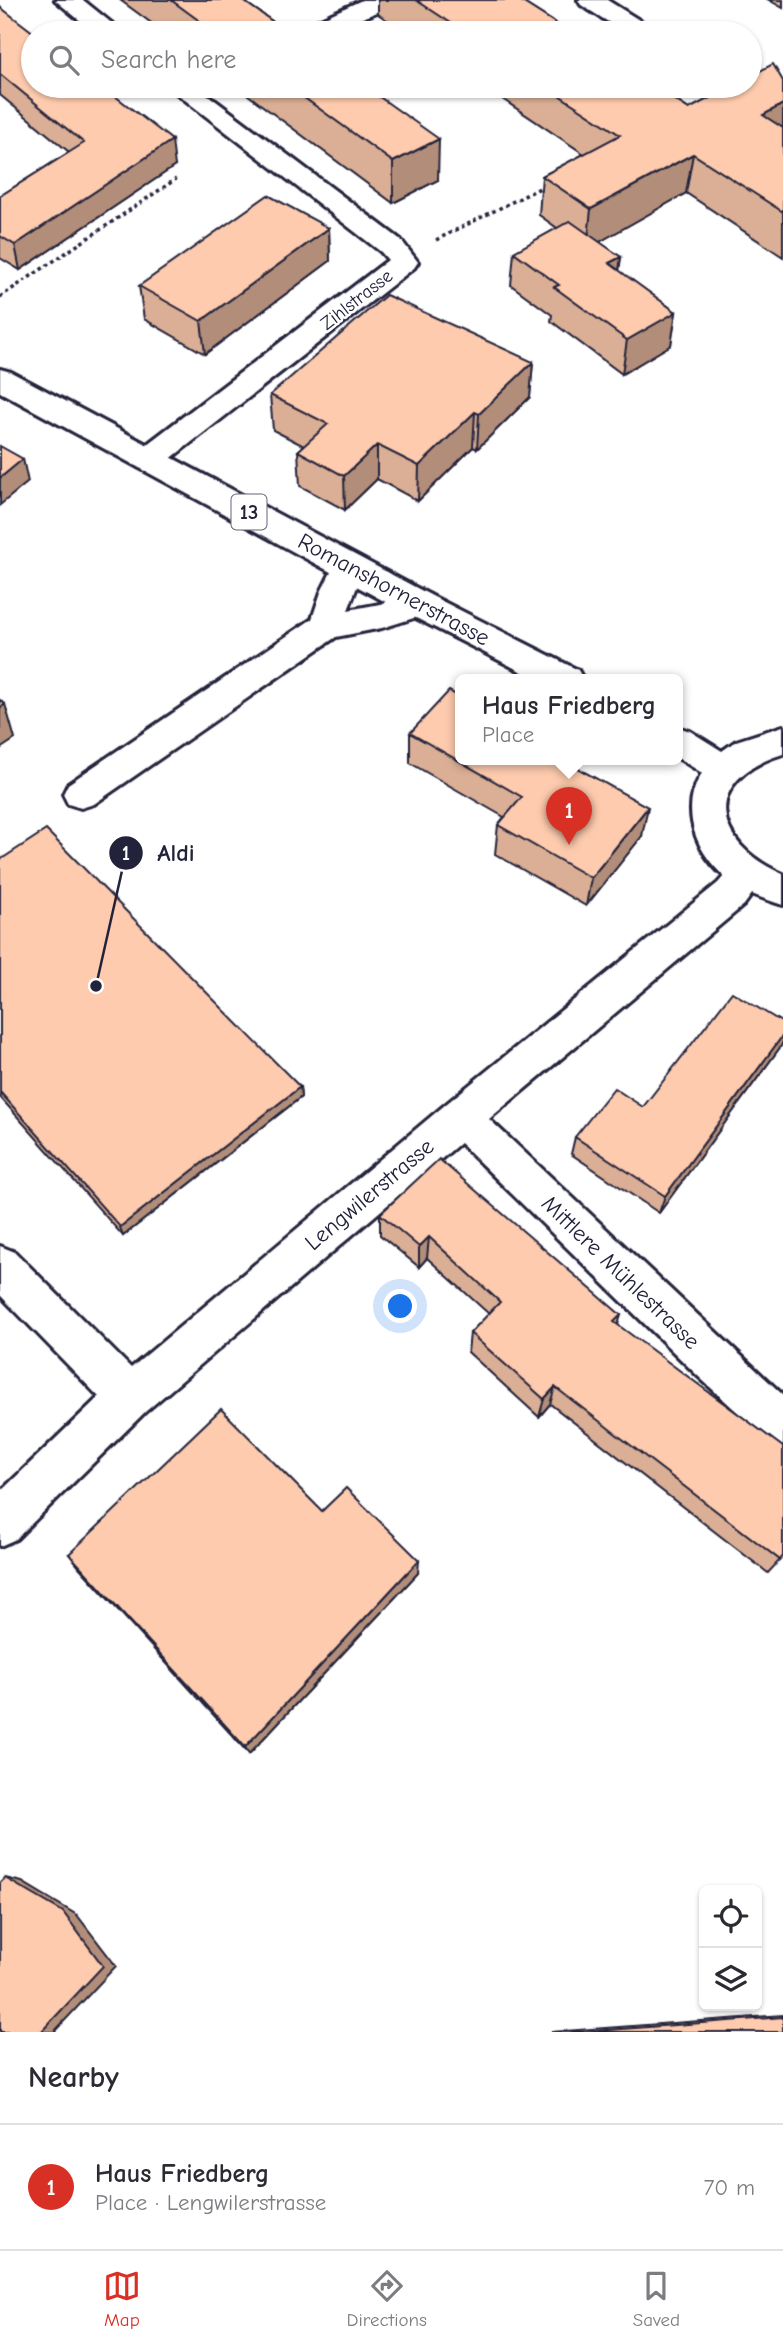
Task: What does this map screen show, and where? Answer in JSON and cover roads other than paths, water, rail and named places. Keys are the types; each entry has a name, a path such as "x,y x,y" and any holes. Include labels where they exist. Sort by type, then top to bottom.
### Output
{"street":[{"path":"67,0 95,21"},
{"path":"336,21 383,0"},
{"path":"590,0 624,21"},
{"name":"Zihlstrasse","path":"149,459 404,262 391,246 196,98"},
{"name":"Romanshornerstrasse","path":"0,379 418,604 556,674"},
{"path":"327,626 337,592 349,566"},
{"path":"81,794 327,626 382,616 418,604"},
{"path":"766,883 730,860 716,842 709,823 707,803 712,784 722,768 738,754 760,744 783,740"},
{"path":"683,745 722,768"},
{"name":"Lengwilerstrasse","path":"0,1523 130,1397 460,1118 731,894 766,883"},
{"name":"Mittlere Mühlestrasse","path":"460,1118 714,1362 783,1424"},
{"path":"0,1266 130,1397"}],"place":[{"name":"Haus Friedberg","path":"569,845"},
{"name":"Aldi","path":"96,986"}]}
